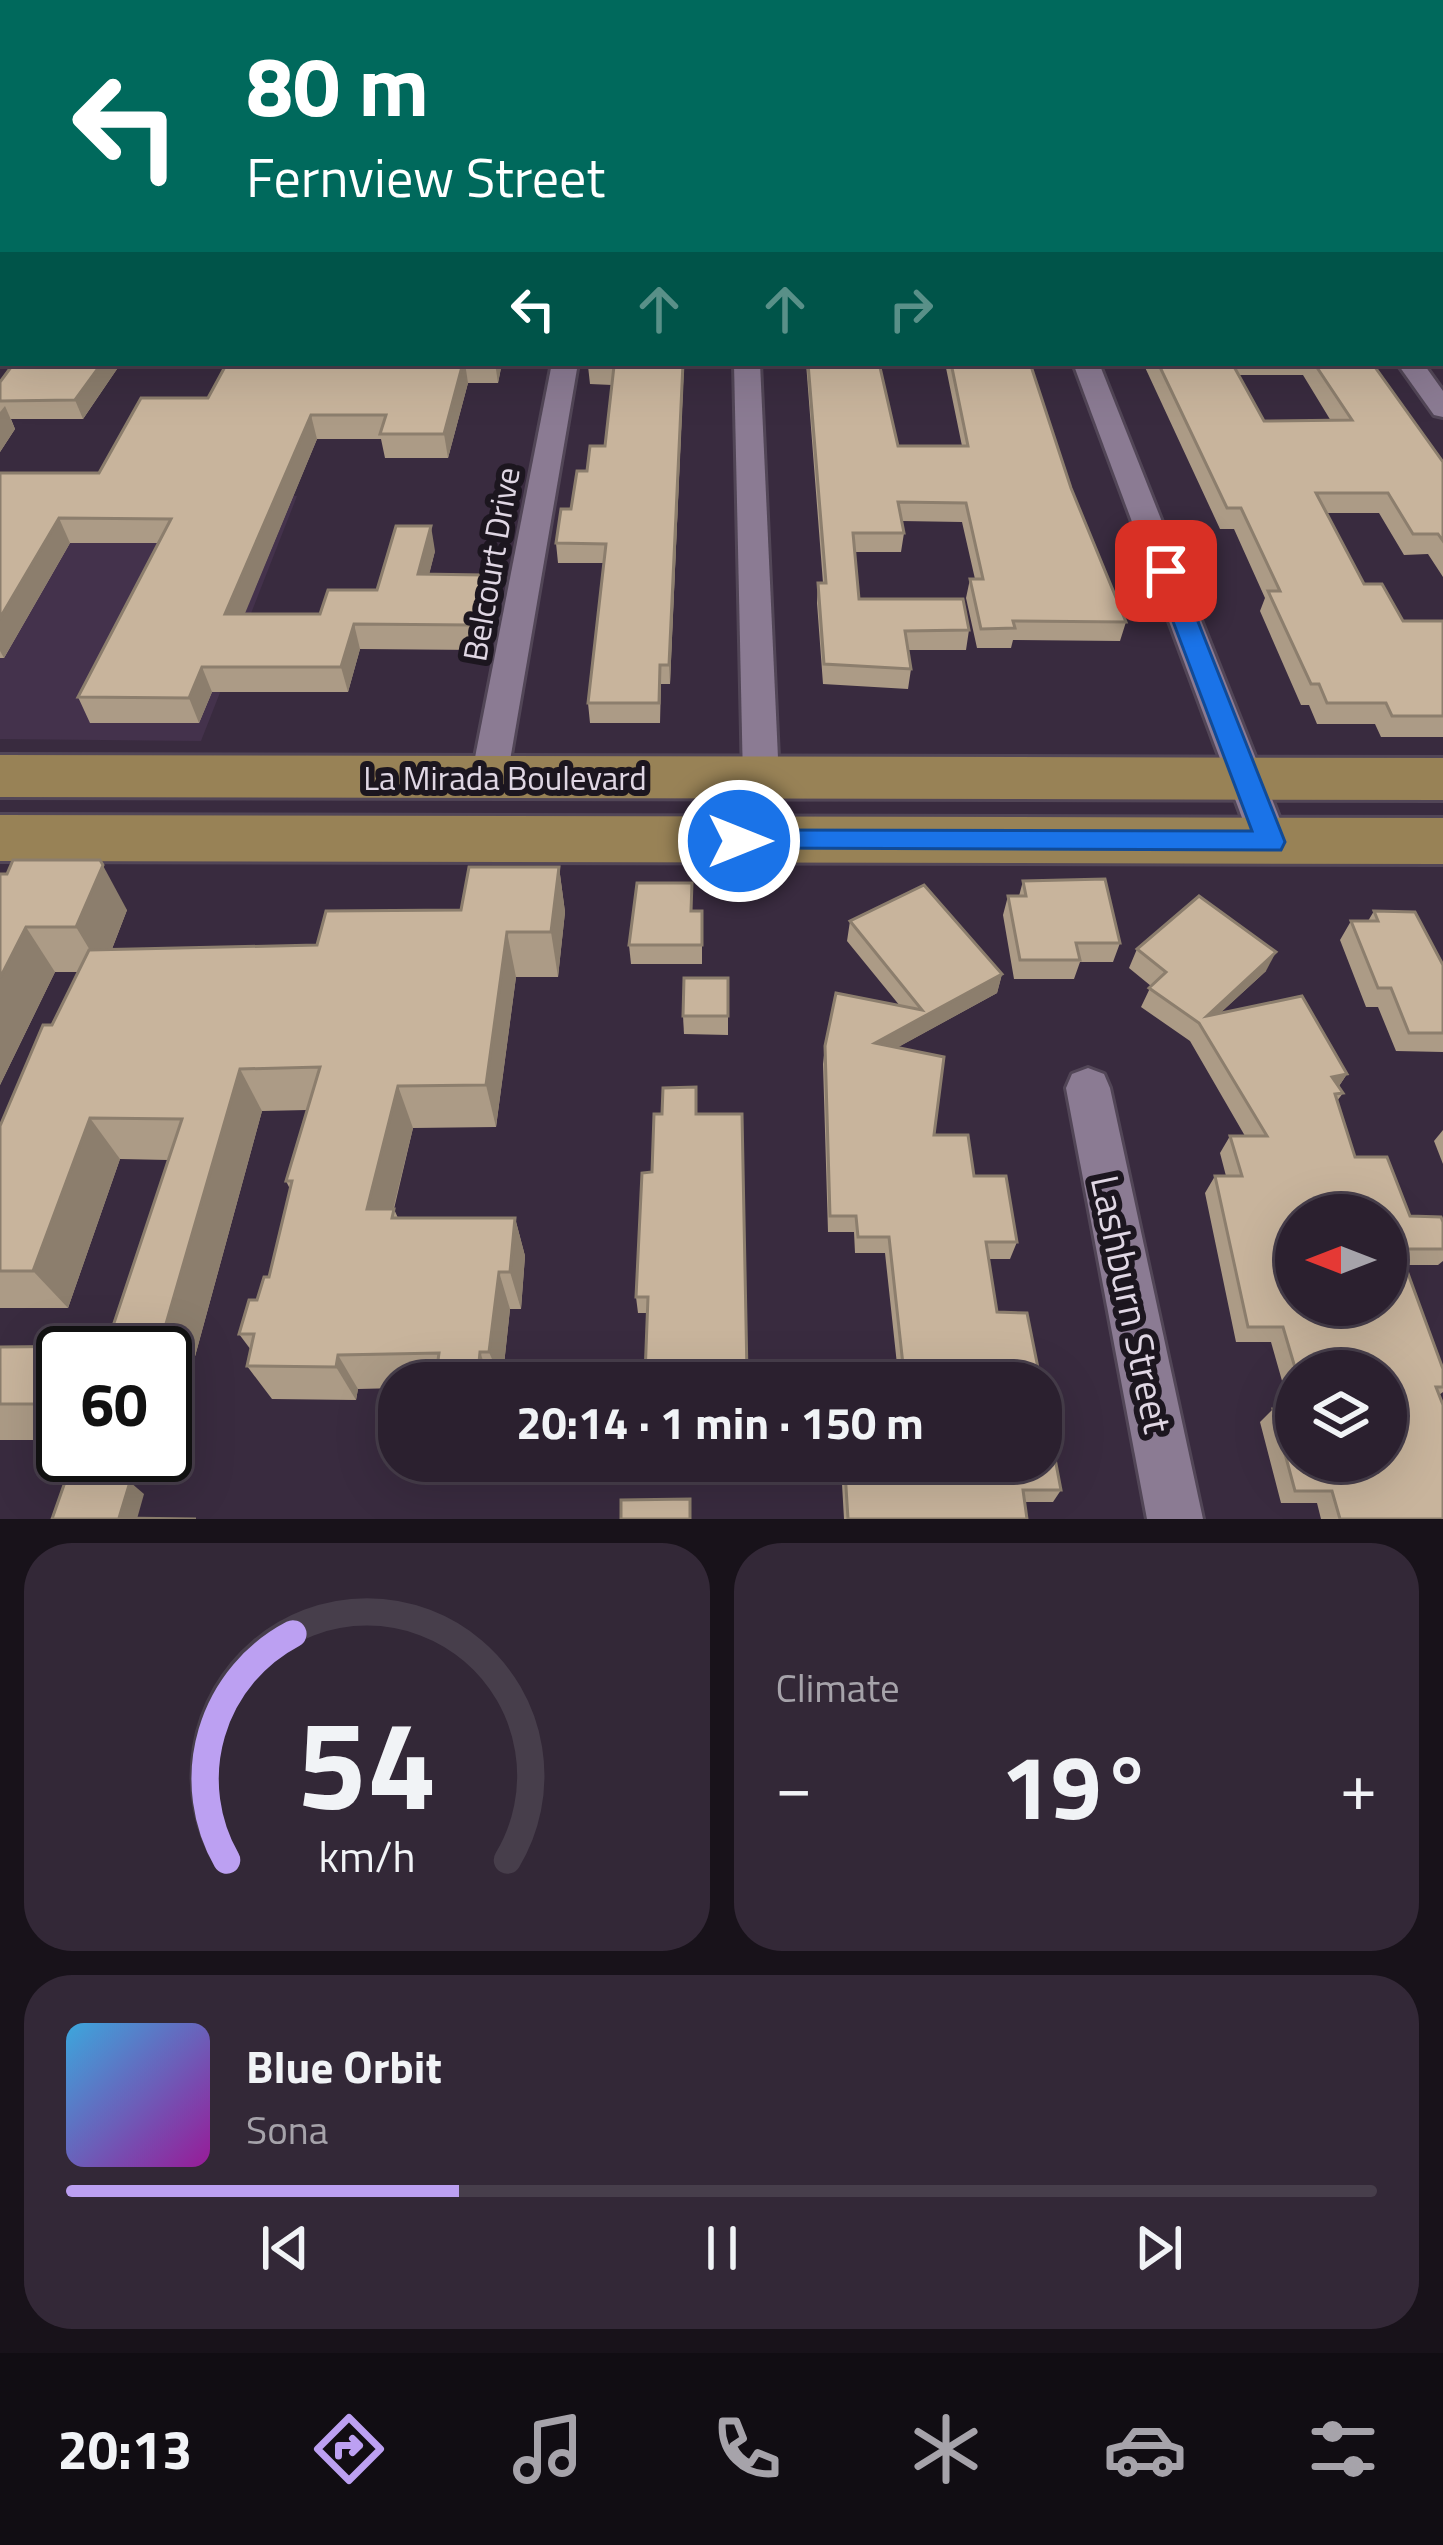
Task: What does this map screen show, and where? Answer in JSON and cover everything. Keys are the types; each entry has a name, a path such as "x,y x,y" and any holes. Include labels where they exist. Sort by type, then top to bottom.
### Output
{"main road":[{"name":"La Mirada Boulevard","path":"0,776 1443,779"},
{"name":"La Mirada Boulevard","path":"0,838 1443,841"}],"street":[{"name":"Belcourt Drive","path":"488,778 564,366"},
{"path":"747,366 760,779"},
{"path":"1087,366 1270,842"},
{"path":"1412,366 1443,409"},
{"name":"Lashburn Street","path":"1088,1088 1175,1519"}],"shaded area":[{"path":"0,495 297,496 201,741 0,739"}],"building":[{"path":"12,366 100,366 75,400 0,401 0,382"},
{"path":"225,366 462,366 444,434 380,434 386,415 311,415 225,614 320,614 328,590 377,590 396,526 431,526 418,574 484,575 472,625 354,624 341,667 202,667 189,698 78,697 171,519 59,518 0,618 0,473 99,473 141,398 208,398"},
{"path":"614,366 683,366 669,665 660,665 659,703 588,703 606,544 556,543 561,509 571,509 577,471 587,471 590,446 605,446"},
{"path":"808,366 880,366 898,446 968,446 952,366 1031,366 1071,488 1126,622 1013,621 1015,628 981,629 970,579 983,579 966,503 898,502 904,533 853,533 859,599 963,599 969,630 905,631 911,669 824,664 818,583 826,583"},
{"path":"1159,366 1234,366 1264,421 1352,420 1316,366 1374,366 1443,462 1443,541 1438,534 1413,534 1388,493 1316,493 1364,584 1382,584 1403,621 1443,621 1443,716 1392,716 1386,703 1327,703 1319,684 1311,684 1268,591 1280,591 1241,508 1227,508"},
{"path":"13,860 100,860 103,865 76,927 26,927 0,978 0,874 7,874"},
{"path":"469,867 559,867 551,932 507,932 486,1085 398,1086 367,1209 394,1209 392,1218 515,1218 510,1272 499,1272 489,1352 480,1352 479,1362 438,1362 439,1353 338,1355 336,1367 247,1366 254,1334 239,1334 249,1300 257,1300 264,1277 269,1277 292,1181 286,1181 320,1067 240,1069 165,1326 113,1326 182,1119 90,1118 33,1271 0,1271 0,1126 43,1025 52,1025 89,950 317,945 326,911 461,910"},
{"path":"1105,879 1120,943 1076,943 1080,960 1020,960 1008,896 1026,896 1023,881"},
{"path":"637,883 692,883 691,911 702,911 702,945 629,945"},
{"path":"924,885 1002,974 875,1043 944,1057 934,1135 968,1135 974,1176 1006,1176 1017,1242 986,1242 997,1312 1027,1313 1037,1362 903,1362 889,1237 858,1237 856,1216 830,1216 825,1046 836,993 922,1010 850,921"},
{"path":"1199,896 1276,952 1207,1016 1302,996 1347,1074 1332,1077 1343,1093 1335,1094 1355,1157 1387,1157 1401,1194 1275,1194 1275,1326 1407,1326 1407,1271 1443,1369 1443,1387 1436,1387 1443,1405 1443,1519 1340,1519 1332,1491 1295,1491 1293,1482 1407,1482 1407,1350 1290,1350 1283,1327 1248,1327 1215,1176 1242,1176 1230,1136 1267,1136 1199,1023 1149,988 1166,972 1137,949"},
{"path":"1374,911 1415,912 1443,965 1443,1033 1409,1033 1391,988 1378,988 1351,921 1378,921"},
{"path":"684,978 728,978 728,1016 683,1016"},
{"path":"696,1087 696,1114 742,1114 747,1362 646,1362 648,1297 636,1297 642,1173 652,1172 654,1114 662,1114 663,1088"},
{"path":"1407,1208 1410,1216 1441,1217 1443,1249 1407,1249"},
{"path":"0,1347 36,1347 36,1404 0,1404"},
{"path":"65,1482 130,1482 119,1518 196,1519 52,1519"},
{"path":"846,1482 1059,1482 1061,1490 1023,1490 1027,1519 848,1519"},
{"path":"690,1499 690,1519 621,1519 621,1500"}],"route":[{"path":"739,841 1270,842 1166,571"}]}
